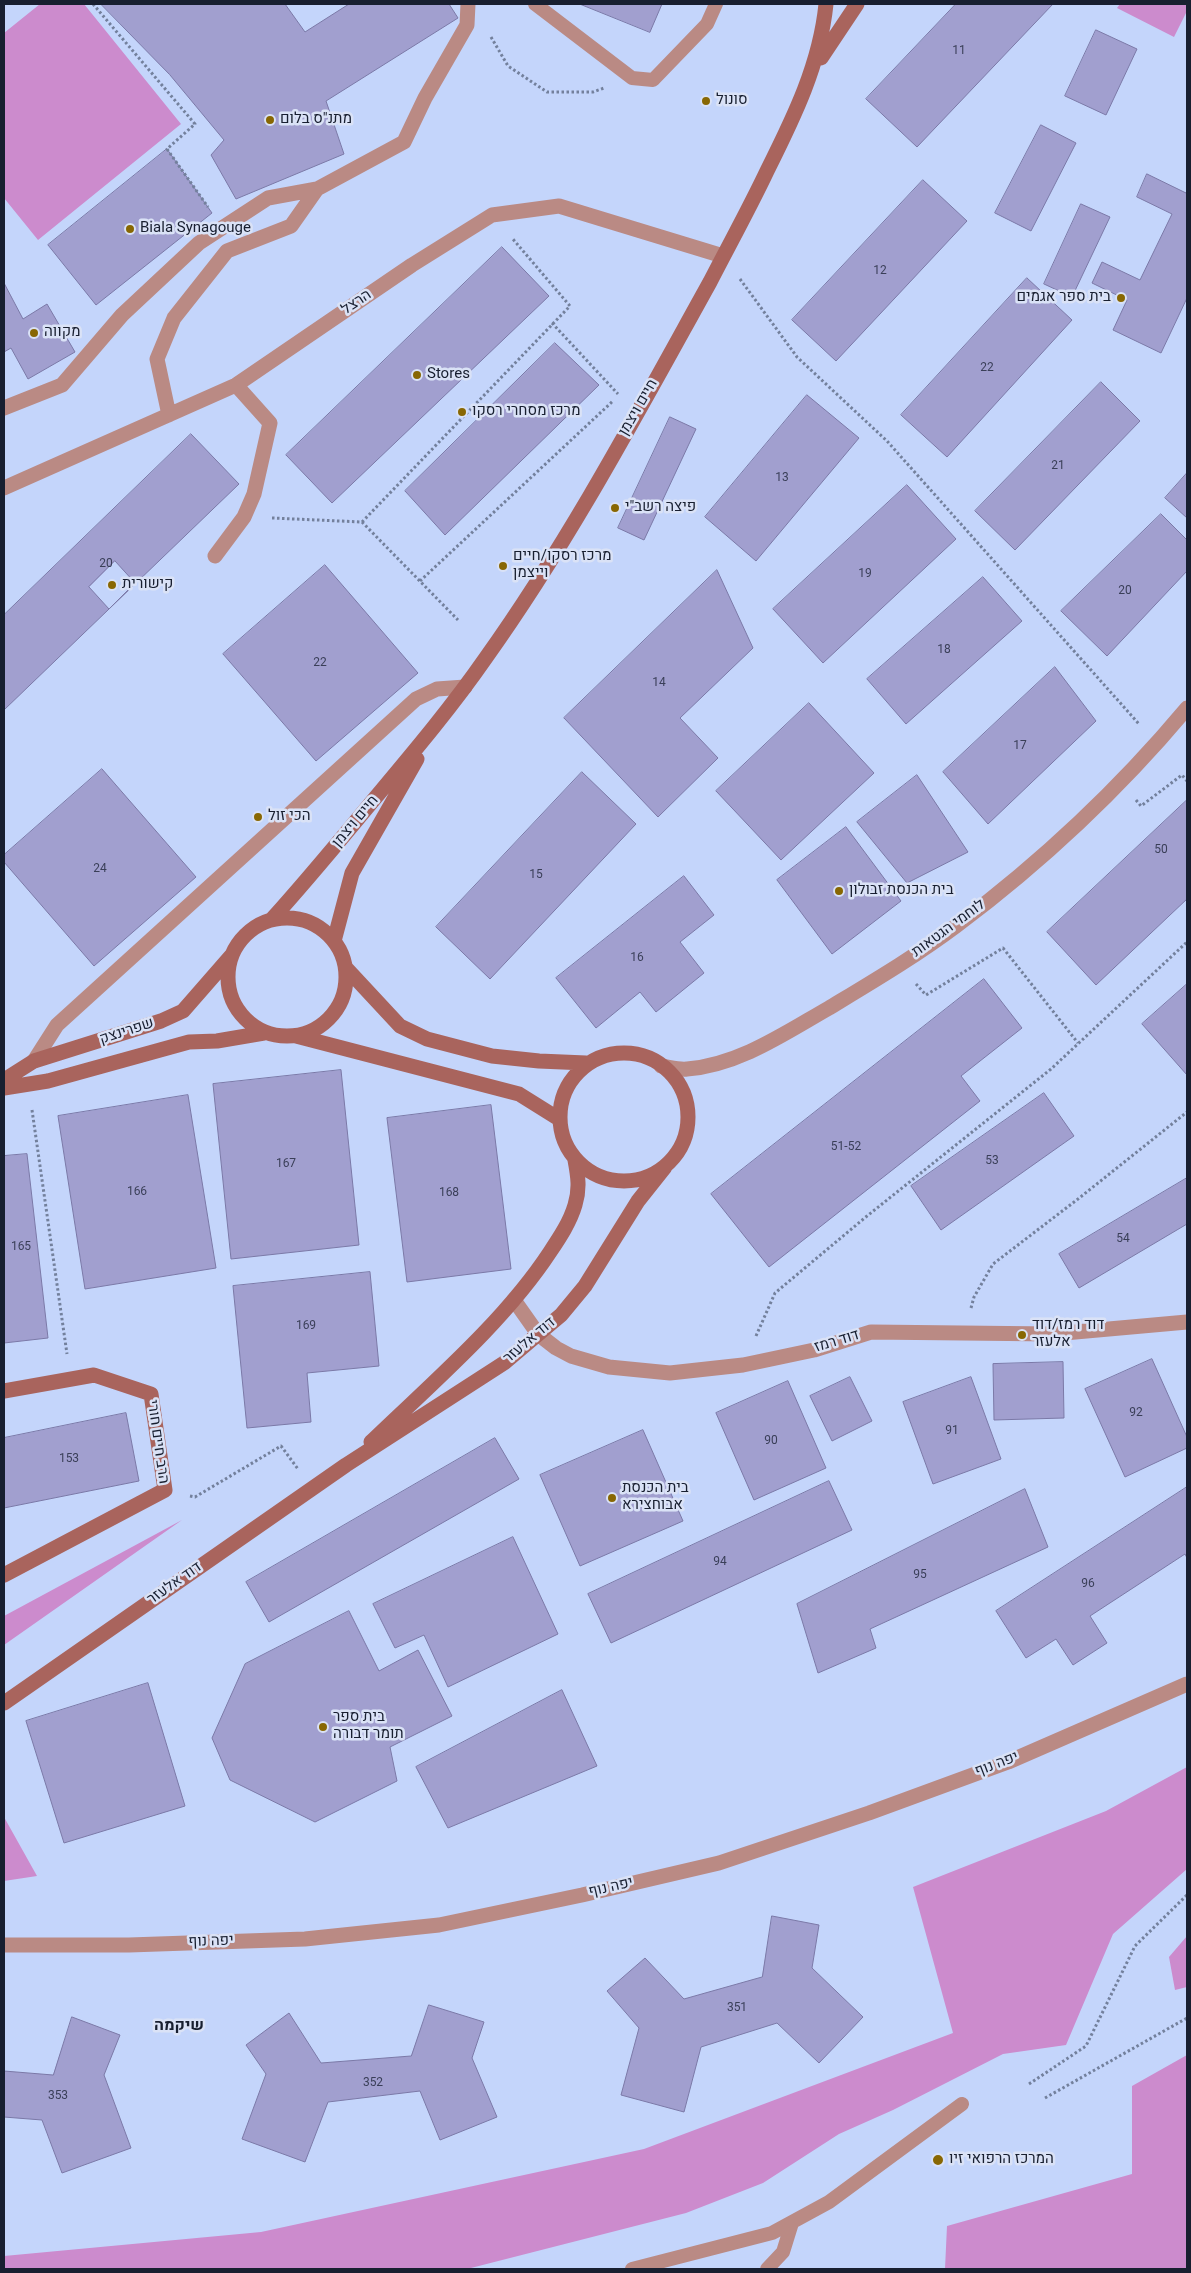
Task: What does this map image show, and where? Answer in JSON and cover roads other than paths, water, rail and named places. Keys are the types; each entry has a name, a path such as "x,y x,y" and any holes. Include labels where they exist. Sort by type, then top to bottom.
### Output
{"street":[{"path":"4,408 62,385 122,316 199,243 268,198 317,189 404,142 425,98 467,25 468,4"},
{"name":"חיים ויצמן","path":"272,919 310,878 438,724 536,584 586,503 723,256 789,128 812,74 823,33 826,4"},
{"name":"חיים ויצמן","path":"812,74 857,4"},
{"path":"169,415 157,359 174,318 227,251 291,226 317,189"},
{"name":"הרצל","path":"4,488 236,385 412,265 492,215 558,206 723,256"},
{"path":"216,556 244,517 254,494 270,423 236,385"},
{"path":"34,1061 56,1026 416,699 437,689 465,688"},
{"name":"לוחמי הגטאות","path":"661,1066 686,1070 715,1064 761,1048 898,965 956,926 1020,874 1119,782 1157,744 1187,708"},
{"name":"חיים ויצמן","path":"334,941 352,873 438,724"},
{"path":"290,917 311,922 328,933 334,941 341,949 347,969 346,990 338,1009 324,1024 306,1034 285,1037 264,1033 249,1024 236,1009 229,992 227,974 232,955 241,939 255,927 272,919 290,917"},
{"name":"שפרינצק","path":"4,1080 34,1061 161,1021 183,1011 232,955"},
{"path":"347,969 400,1026 427,1039 492,1056 538,1061 586,1063"},
{"name":"שפרינצק","path":"4,1088 48,1081 189,1042 217,1041 264,1033"},
{"path":"294,1036 519,1094 559,1119"},
{"path":"629,1051 651,1058 661,1066 675,1077 686,1097 689,1120 680,1149 665,1166 646,1178 614,1181 593,1174 575,1160 564,1141 559,1119 561,1100 570,1080 586,1063 607,1054 629,1051"},
{"name":"דוד אלעזר","path":"346,1465 458,1358 514,1300 541,1266 566,1229 575,1206 579,1184 575,1160"},
{"name":"דוד אלעזר","path":"4,1703 346,1465 504,1363 561,1315 585,1286 638,1201 665,1166"},
{"name":"דוד רמז","path":"514,1300 538,1334 556,1348 571,1356 609,1367 670,1373 743,1365 814,1350 871,1332 1053,1334 1187,1322"},
{"name":"הרב חיים חורי","path":"4,1391 94,1375 151,1394 165,1490 4,1576"},
{"name":"יפה נוף","path":"4,1945 129,1946 305,1939 439,1925 582,1895 719,1863 869,1813 1008,1762 1187,1684"}],"lane":[{"path":"535,4 632,78 653,80 707,24 716,4"},
{"path":"632,2269 772,2234 829,2202 962,2104"},
{"path":"767,2269 783,2252 792,2223"}],"place":[{"name":"סונול","path":"706,101"},
{"name":"מתנ\"ס בלום","path":"270,120"},
{"name":"Biala Synagouge","path":"130,229"},
{"name":"בית ספר אגמים","path":"1121,298"},
{"name":"מקווה","path":"34,333"},
{"name":"Stores","path":"417,375"},
{"name":"מרכז מסחרי רסקו","path":"462,412"},
{"name":"פיצה רשב\"י","path":"615,508"},
{"name":"מרכז רסקו/חיים וייצמן","path":"503,566"},
{"name":"קישורית","path":"112,585"},
{"name":"הכי זול","path":"258,817"},
{"name":"בית הכנסת זבולון","path":"839,891"},
{"name":"דוד רמז/דוד אלעזר","path":"1022,1335"},
{"name":"בית הכנסת אבוחצירא","path":"612,1498"},
{"name":"בית ספר תומר דבורה","path":"323,1727"},
{"name":"המרכז הרפואי זיו","path":"938,2160"}],"district":[{"name":"שיקמה","path":"179,2027"}]}
